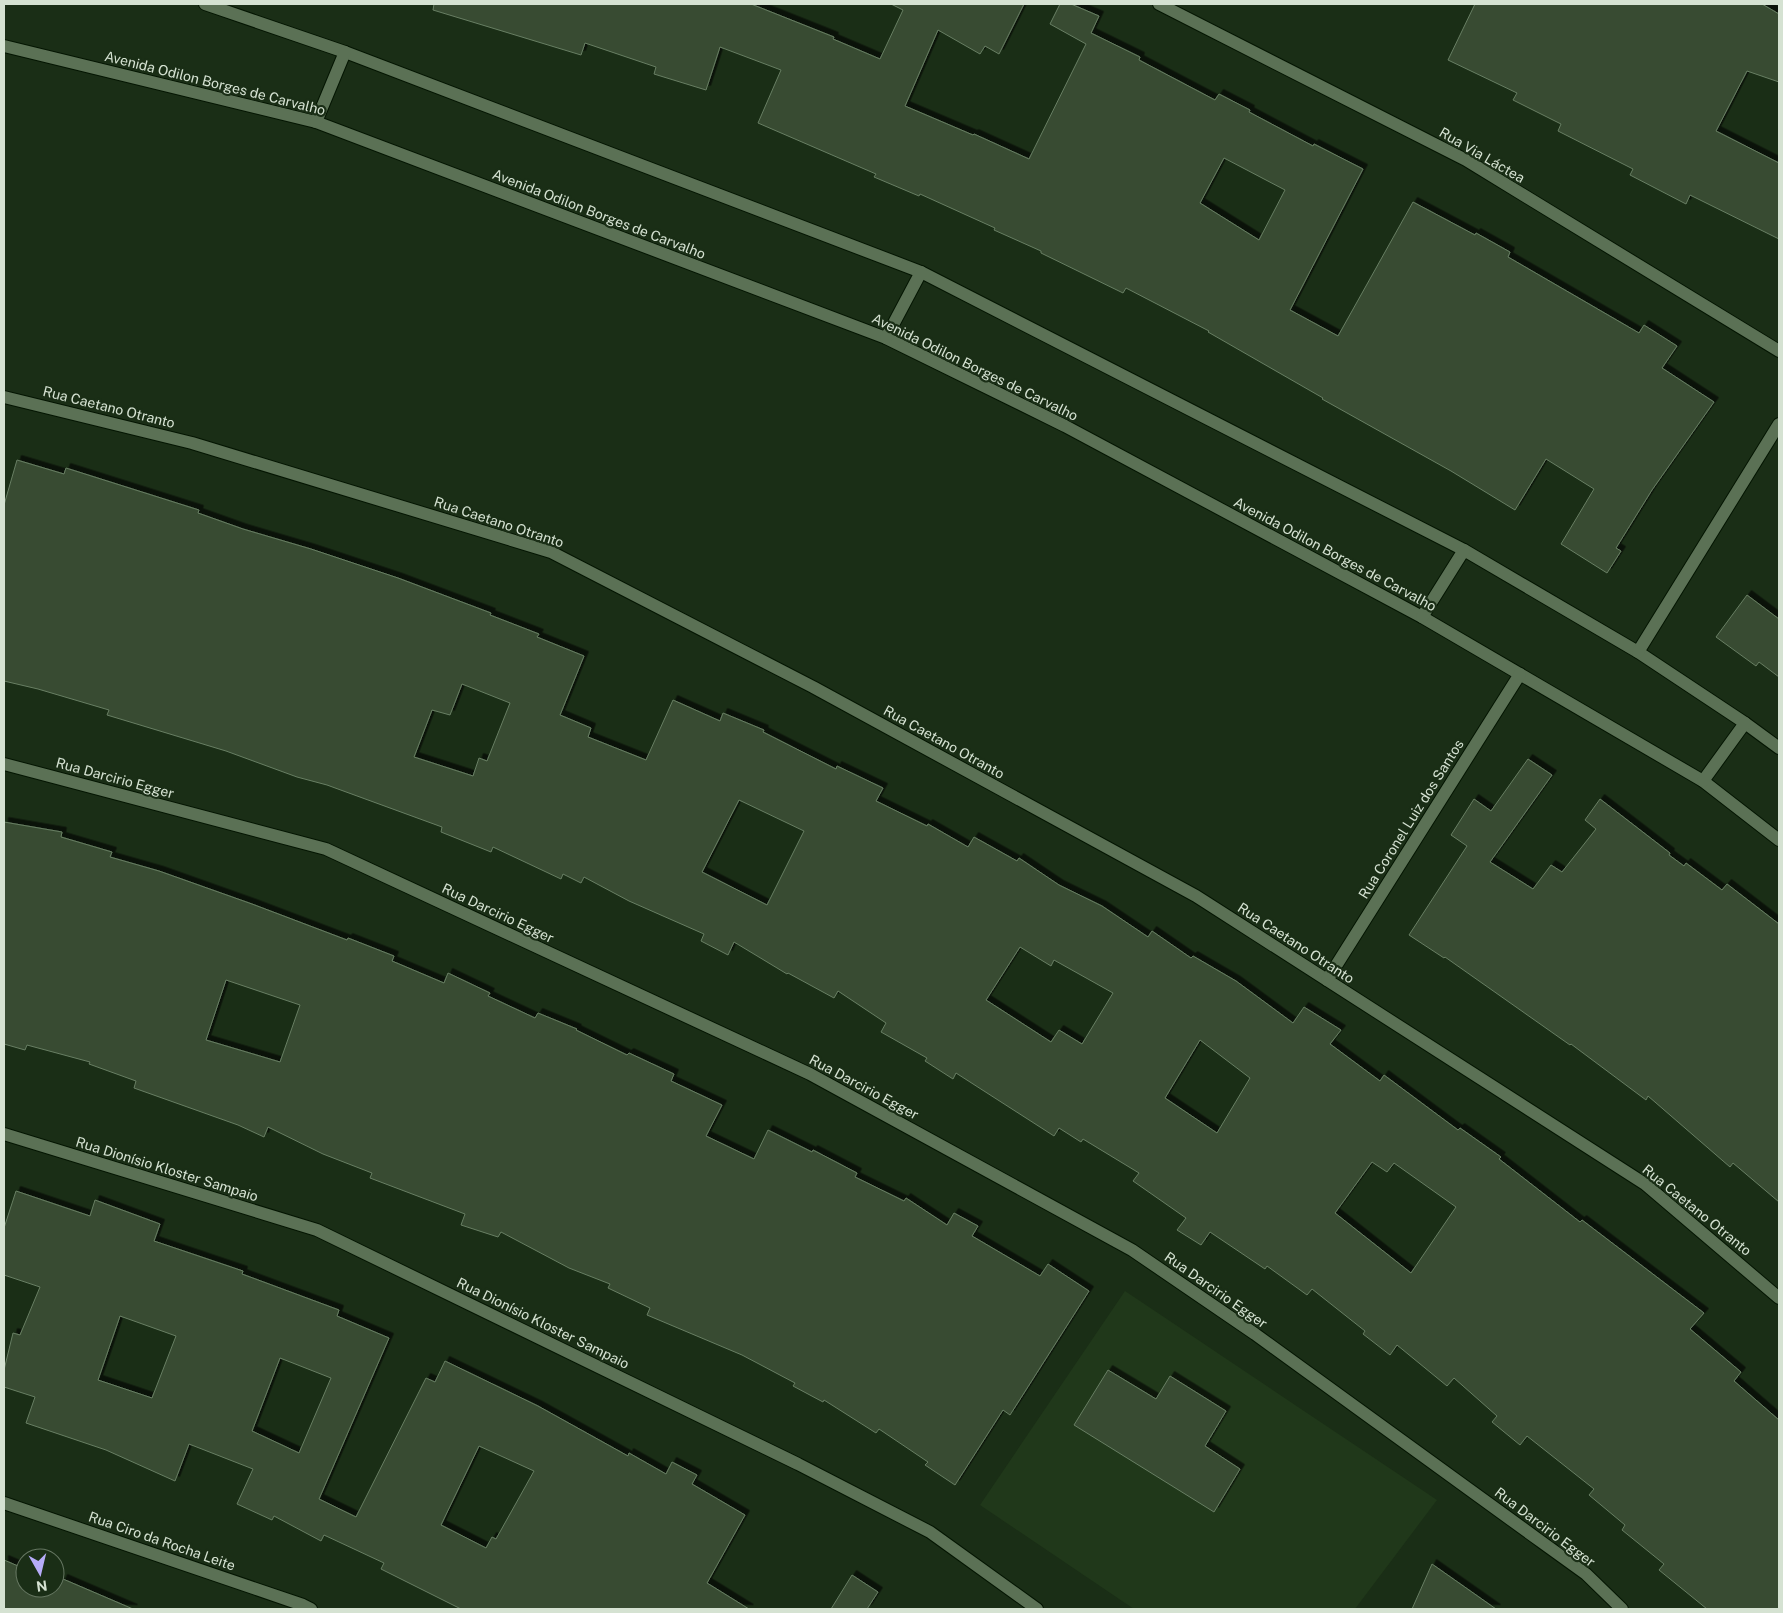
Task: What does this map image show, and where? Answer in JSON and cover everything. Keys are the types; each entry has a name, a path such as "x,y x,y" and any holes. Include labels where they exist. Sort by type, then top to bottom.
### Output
{"street":[{"path":"205,4 344,52 921,272 1464,550 1638,652 1745,723 1779,748"},
{"name":"Rua Via Láctea","path":"1159,4 1466,160 1779,352"},
{"name":"Avenida Odilon Borges de Carvalho","path":"4,46 316,122 886,338 1065,426 1422,617 1703,781 1779,840"},
{"path":"316,122 344,52"},
{"path":"886,338 921,272"},
{"name":"Rua Caetano Otranto","path":"4,397 192,443 551,552 813,688 1196,896 1645,1184 1779,1298"},
{"path":"1638,652 1779,424"},
{"path":"1422,617 1464,550"},
{"name":"Rua Coronel Luiz dos Santos","path":"1327,980 1520,674"},
{"path":"1703,781 1745,723"},
{"name":"Rua Darcirio Egger","path":"4,764 326,849 810,1074 1132,1250 1255,1334 1586,1574 1622,1609"},
{"name":"Rua Dionísio Kloster Sampaio","path":"4,1134 317,1230 780,1455 930,1532 1037,1609"},
{"name":"Rua Ciro da Rocha Leite","path":"4,1502 311,1609"}],"shaded area":[{"path":"1125,1291 1437,1500 1355,1609 1134,1609 980,1505"}],"building":[{"path":"434,4 751,4 834,37 833,39 880,59 903,10 891,4 1024,4 999,54 985,46 980,54 938,30 905,106 1029,159 1086,44 1050,24 1060,4 1071,4 1099,16 1091,33 1140,57 1139,60 1215,100 1219,94 1313,146 1314,144 1363,169 1290,310 1338,336 1413,202 1510,252 1508,257 1639,333 1644,325 1677,346 1662,368 1714,402 1652,490 1616,548 1621,551 1607,573 1561,544 1594,489 1546,459 1515,510 1451,471 1322,399 1209,331 1126,288 1123,293 1041,253 1041,251 994,230 995,228 920,194 919,196 874,177 876,174 758,123 781,70 720,47 706,90 654,74 656,67 585,43 581,55 433,10","holes":["1224,158 1285,190 1259,240 1200,203"]},
{"path":"1475,4 1762,4 1779,14 1779,82 1747,71 1716,131 1779,163 1779,239 1690,195 1686,204 1630,175 1633,169 1558,131 1561,124 1513,100 1517,93 1448,60"},
{"path":"17,460 64,474 66,468 199,510 198,513 243,529 398,578 491,613 490,615 539,634 537,637 584,656 560,715 591,728 588,737 646,760 673,700 720,721 723,713 764,730 763,732 836,769 837,766 883,788 876,801 927,826 928,824 968,847 974,837 1017,861 1019,858 1059,885 1102,906 1148,937 1152,931 1191,958 1193,956 1236,981 1293,1023 1304,1007 1341,1030 1330,1044 1380,1081 1384,1075 1458,1130 1460,1128 1501,1157 1499,1159 1580,1222 1582,1220 1704,1313 1690,1329 1741,1372 1734,1381 1779,1420 1779,1609 1707,1609 1659,1570 1664,1564 1622,1530 1625,1525 1589,1495 1594,1489 1527,1436 1520,1445 1492,1422 1497,1416 1454,1378 1447,1386 1397,1345 1390,1355 1363,1334 1365,1331 1312,1289 1307,1295 1267,1266 1265,1269 1210,1232 1201,1245 1177,1230 1186,1218 1133,1181 1139,1173 1083,1139 1081,1142 1059,1128 1054,1136 956,1073 953,1079 925,1061 927,1058 881,1032 886,1023 838,991 834,998 787,974 734,942 728,955 701,941 704,934 629,901 584,877 581,883 563,874 561,879 493,847 491,852 441,832 442,827 327,785 297,777 226,751 107,715 109,710 4,681 4,505","holes":["462,684 510,703 487,761 479,758 473,776 414,757 432,710 450,715","739,800 804,831 767,905 702,872","1020,947 1051,966 1054,960 1113,993 1082,1044 1059,1030 1051,1042 986,1000","1200,1040 1250,1078 1217,1133 1165,1098","1372,1162 1387,1172 1394,1163 1456,1207 1411,1273 1335,1213"]},
{"path":"1747,595 1779,619 1779,677 1759,662 1756,666 1716,637"},
{"path":"1528,759 1552,775 1490,862 1533,889 1551,865 1562,872 1596,829 1585,820 1600,799 1684,866 1686,863 1722,890 1727,884 1779,924 1779,1202 1733,1163 1730,1167 1648,1096 1646,1100 1571,1044 1445,957 1409,935 1467,846 1451,835 1474,799 1491,811"},
{"path":"4,822 62,832 61,837 112,852 110,857 159,871 394,956 392,961 444,983 448,973 490,993 488,996 535,1018 538,1013 577,1029 627,1055 629,1053 674,1074 671,1081 722,1105 706,1136 754,1159 768,1130 812,1152 813,1150 857,1173 855,1177 904,1201 906,1198 947,1225 954,1213 978,1226 972,1236 1040,1276 1048,1264 1089,1291 1010,1415 1003,1410 955,1485 925,1465 928,1462 879,1429 876,1433 824,1400 823,1402 793,1386 795,1383 742,1355 647,1315 650,1308 608,1288 610,1284 569,1268 501,1232 498,1237 461,1225 465,1214 370,1178 372,1173 323,1154 268,1127 264,1137 238,1125 134,1088 136,1081 89,1064 90,1062 27,1045 25,1050 4,1044","holes":["226,980 300,1005 280,1062 206,1040"]},
{"path":"16,1191 90,1216 95,1200 160,1224 154,1241 243,1271 242,1274 339,1310 337,1316 389,1338 319,1499 356,1517 426,1378 435,1382 445,1361 538,1406 628,1456 629,1453 666,1474 672,1462 697,1475 692,1484 745,1515 707,1583 749,1609 461,1609 381,1569 384,1563 324,1535 321,1541 274,1516 272,1520 237,1504 253,1469 189,1444 175,1481 106,1450 26,1423 35,1397 4,1387 4,1370 13,1333 20,1335 40,1287 4,1275 4,1228","holes":["120,1316 176,1336 152,1398 98,1380","280,1358 331,1378 299,1453 252,1431","479,1446 534,1471 496,1539 492,1537 486,1548 441,1525"]},
{"path":"1108,1370 1156,1399 1170,1376 1226,1411 1205,1446 1240,1469 1214,1512 1074,1425"},
{"path":"4,1560 15,1565 15,1598 65,1598 65,1580 133,1609 4,1609"},
{"path":"1432,1564 1496,1609 1412,1609"},
{"path":"852,1575 878,1592 867,1609 831,1609"}]}
